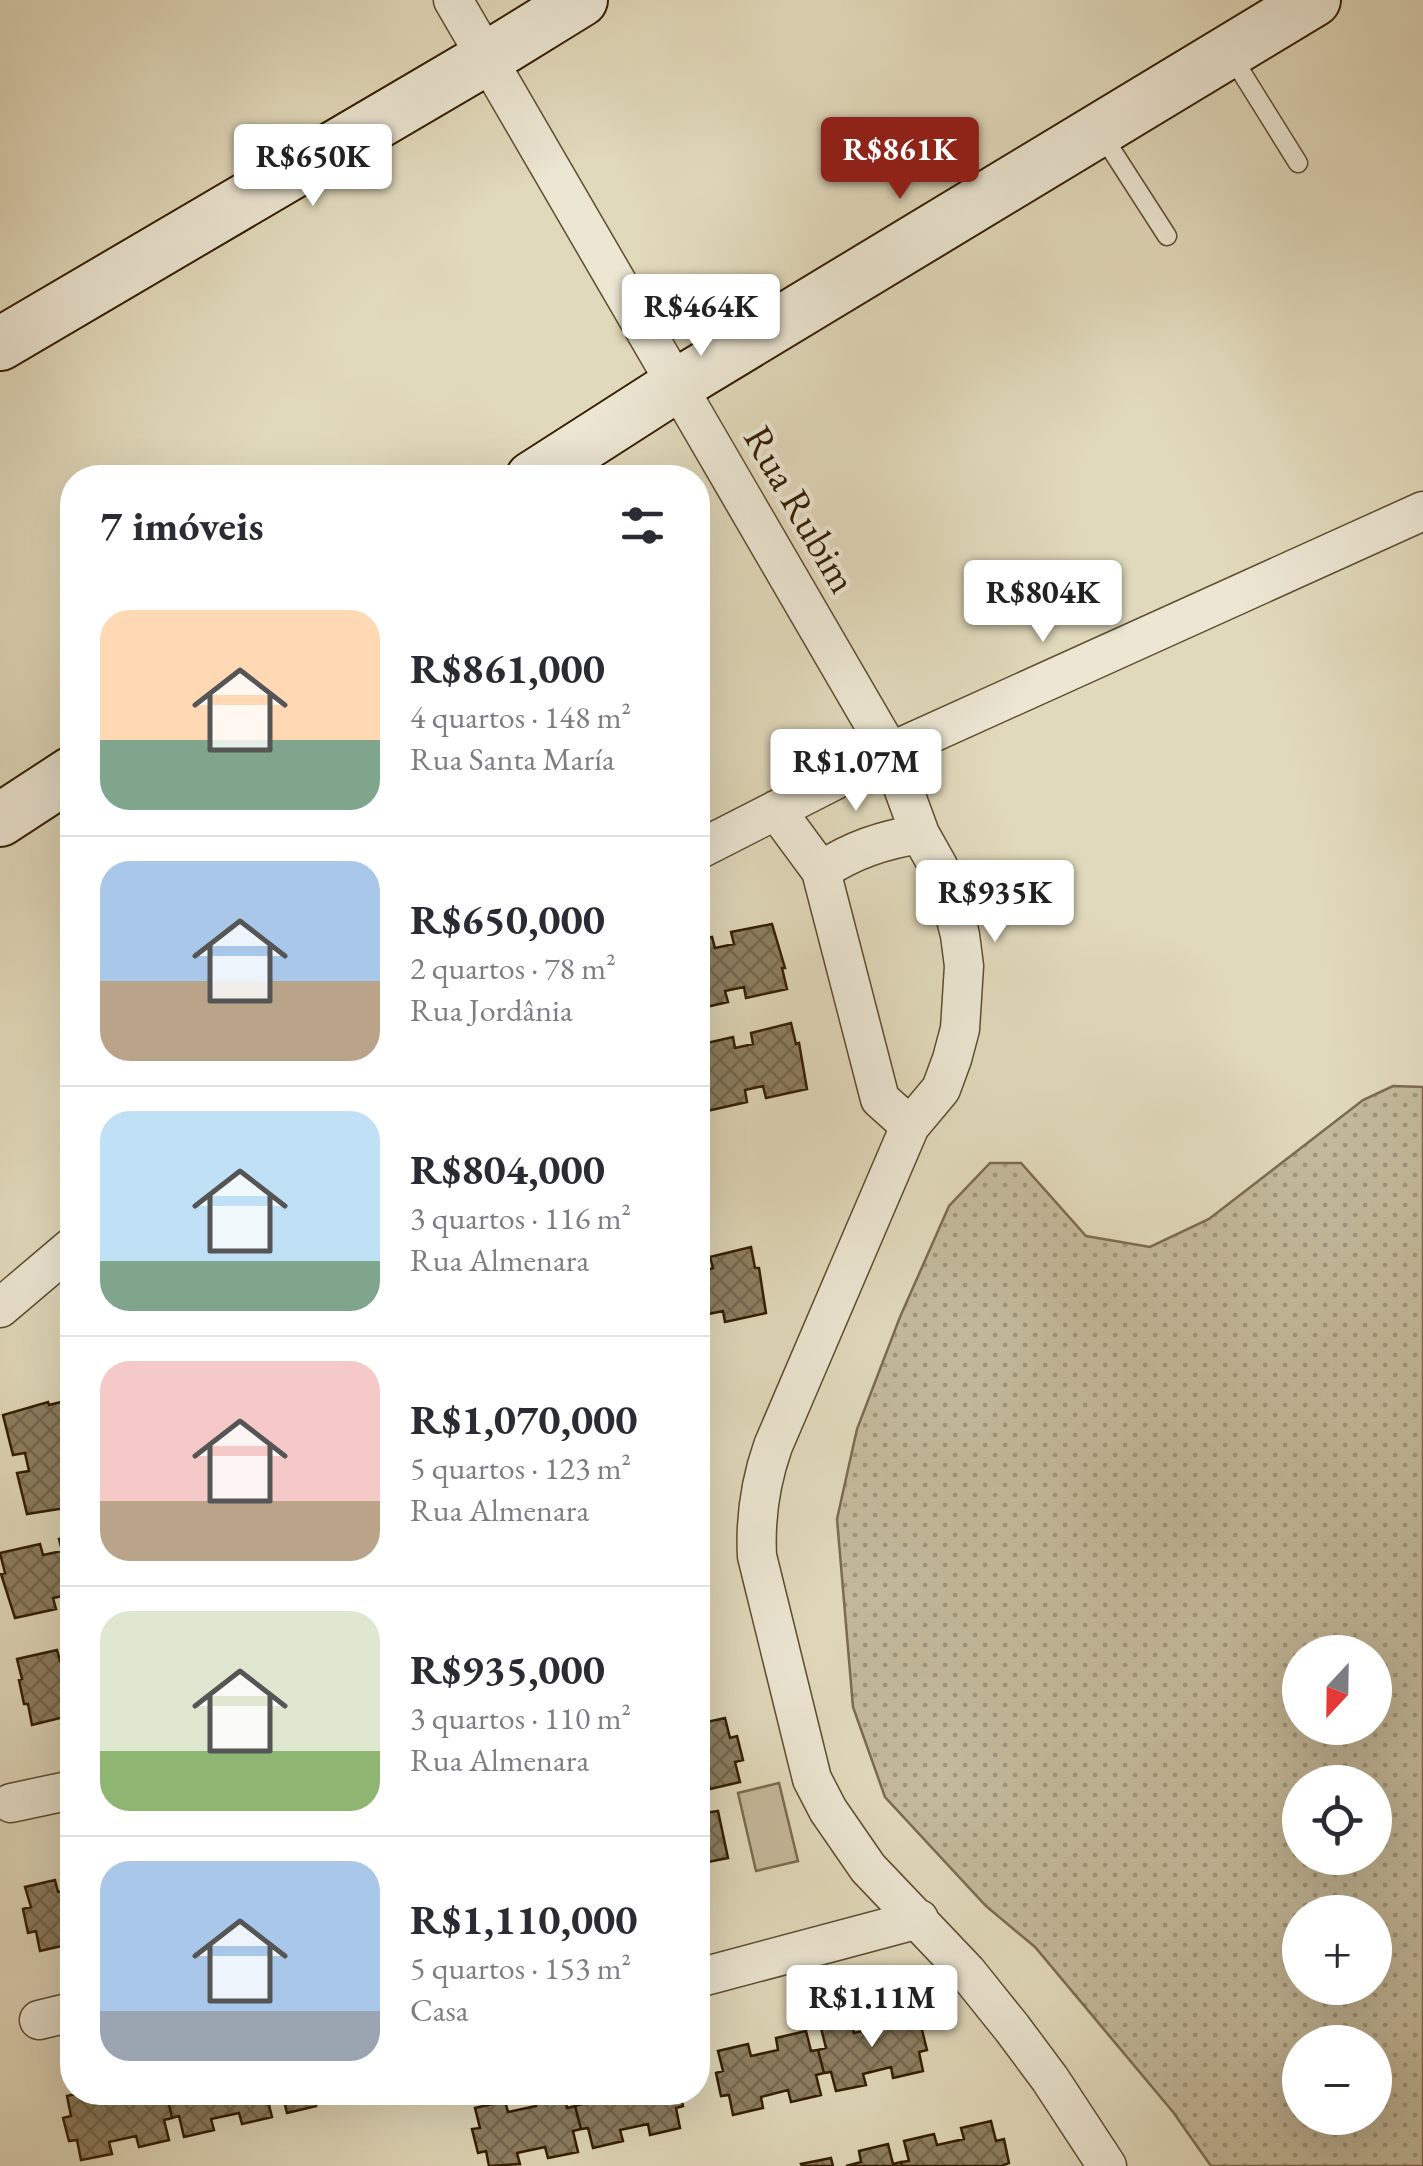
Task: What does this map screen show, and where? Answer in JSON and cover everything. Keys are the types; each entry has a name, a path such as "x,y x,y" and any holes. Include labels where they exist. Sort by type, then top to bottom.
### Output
{"street":[{"name":"Rua Rubim","path":"454,0 890,752 920,834 952,900 964,966 964,998 952,1060 941,1089 910,1126 773,1446 763,1472 757,1556 812,1779 846,1840 1012,2028 1107,2166"},
{"path":"0,344 582,0"},
{"path":"552,465 677,384 1314,0"},
{"path":"710,844 890,752 1423,511"},
{"path":"0,820 60,782"},
{"path":"776,810 821,870 880,1100 910,1126"},
{"path":"821,870 862,847 920,834"},
{"path":"0,1308 60,1256"},
{"path":"11,1803 60,1793"},
{"path":"710,1975 919,1919"}],"lane":[{"path":"1228,52 1298,162"},
{"path":"1099,130 1166,236"}],"shaded area":[{"path":"1393,1086 1423,1087 1423,2166 1211,2166 1173,2112 1035,1947 986,1906 885,1797 853,1707 837,1519 857,1429 949,1206 990,1163 1021,1163 1086,1236 1150,1247 1209,1219 1363,1100"},
{"path":"779,1783 798,1861 756,1871 738,1793"}],"building":[{"path":"772,924 787,989 746,998 744,987 725,991 728,1002 710,1006 710,937 715,948 734,944 731,932"},
{"path":"791,1023 796,1044 799,1043 807,1089 766,1098 763,1086 745,1090 747,1102 710,1110 710,1042 733,1037 735,1048 753,1044 751,1033"},
{"path":"751,1247 755,1268 759,1268 766,1313 725,1322 723,1311 710,1314 710,1257"},
{"path":"48,1402 60,1402 60,1509 27,1514 17,1473 29,1471 25,1453 13,1455 3,1415"},
{"path":"40,1544 43,1555 60,1551 60,1597 53,1598 56,1609 15,1618 1,1574 5,1573 0,1553"},
{"path":"57,1650 60,1718 32,1725 28,1704 24,1704 17,1659"},
{"path":"725,1718 730,1738 737,1736 743,1760 735,1762 740,1782 710,1789 710,1721"},
{"path":"718,1811 728,1858 710,1862 710,1812"},
{"path":"55,1880 60,1892 60,1946 40,1951 36,1931 28,1933 23,1909 31,1907 25,1887"},
{"path":"908,2008 913,2028 921,2026 927,2050 919,2052 923,2071 893,2078 891,2067 863,2074 866,2085 836,2091 831,2072 824,2073 818,2050 826,2048 821,2028 851,2021 854,2033 882,2026 879,2015"},
{"path":"806,2031 811,2051 818,2050 824,2073 816,2075 821,2095 791,2102 788,2090 761,2097 763,2108 733,2115 729,2095 721,2096 716,2073 723,2071 718,2051 748,2044 751,2056 778,2050 776,2038"},
{"path":"69,2105 169,2105 172,2118 164,2120 169,2140 139,2147 136,2136 109,2142 112,2154 81,2160 77,2140 69,2141 63,2118 71,2116"},
{"path":"169,2105 269,2105 272,2117 242,2124 239,2113 211,2119 214,2130 184,2137 179,2116 172,2118"},
{"path":"285,2105 316,2105 316,2106 287,2113"},
{"path":"506,2105 508,2112 536,2106 575,2106 581,2129 573,2131 578,2152 548,2158 545,2147 517,2153 520,2164 489,2166 486,2151 478,2153 472,2129 480,2128 475,2108"},
{"path":"575,2106 683,2106 676,2108 680,2128 650,2135 648,2124 620,2130 623,2141 593,2148 588,2128 581,2129"},
{"path":"991,2121 996,2141 1004,2139 1009,2163 902,2166 901,2162 909,2161 904,2141 934,2134 937,2145 964,2139 961,2128"},
{"path":"888,2144 893,2164 901,2162 902,2166 846,2166 861,2162 859,2151"},
{"path":"831,2158 833,2166 801,2164"}]}
